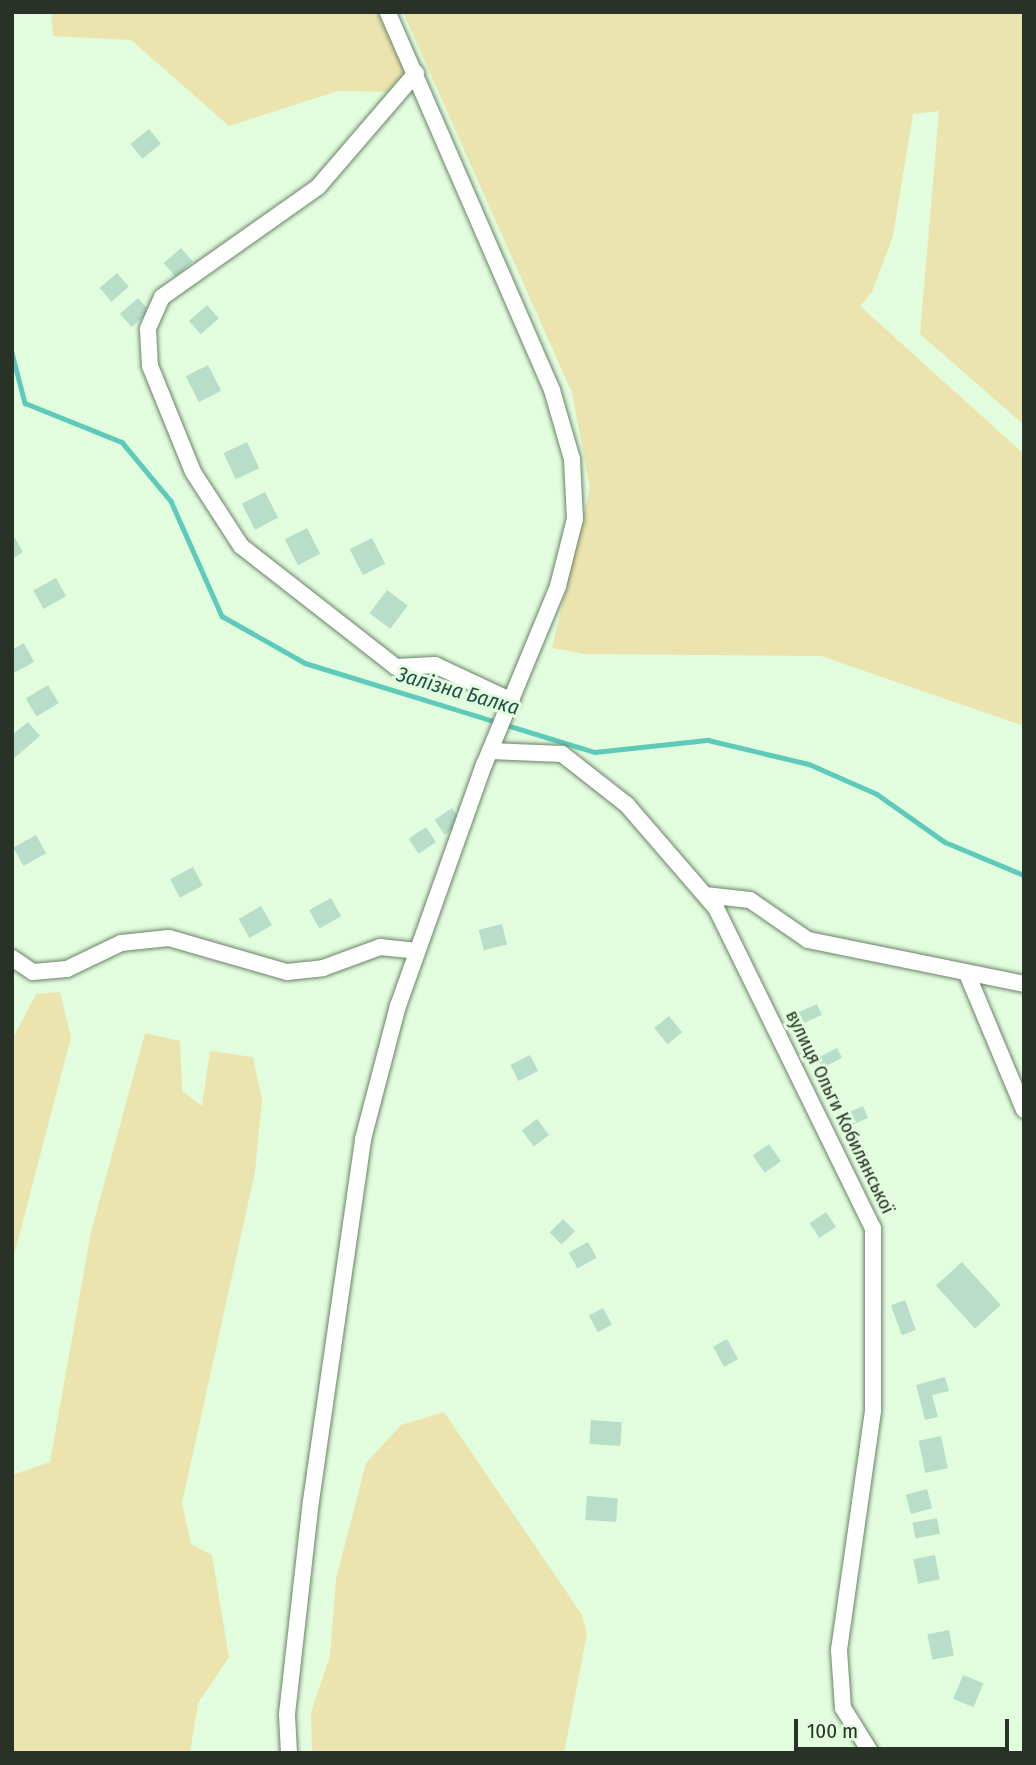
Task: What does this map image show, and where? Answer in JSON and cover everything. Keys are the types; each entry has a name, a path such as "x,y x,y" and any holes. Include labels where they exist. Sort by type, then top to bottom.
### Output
{"street":[{"path":"289,1753 287,1714 342,1263 363,1139 417,951 568,552 576,489 572,459 552,390 388,12"},
{"path":"416,73 318,187 162,297 148,330 150,366 193,472 241,546 396,667 435,665 510,706"},
{"name":"вулиця Ольги Кобилянської","path":"491,750 562,754 627,805 705,895 873,1228 873,1411 839,1650 843,1708 871,1753"},
{"path":"705,895 750,900 808,940 968,975 1024,984"},
{"path":"12,958 33,972 67,969 121,943 169,939 287,972 323,968 380,947 417,951"},
{"path":"968,975 1024,1110"}],"shaded area":[{"path":"51,12 378,12 406,72 387,92 338,91 229,126 131,40 53,36"},
{"path":"403,12 1024,12 1024,425 920,334 939,111 913,114 893,236 872,292 860,306 1024,454 1024,726 821,656 585,654 552,648 590,488 572,393"},
{"path":"60,992 71,1037 12,1263 12,1040 36,994"},
{"path":"145,1033 180,1041 182,1091 202,1106 210,1051 253,1057 262,1100 255,1172 182,1503 191,1544 212,1555 229,1657 198,1703 190,1753 12,1753 12,1475 50,1462 91,1232"},
{"path":"444,1412 582,1615 587,1634 564,1753 312,1753 311,1712 330,1656 336,1579 366,1463 401,1425"}],"building":[{"path":"149,129 161,144 142,159 130,144"},
{"path":"181,248 193,262 175,277 164,263"},
{"path":"117,273 129,287 111,302 100,288"},
{"path":"138,298 150,312 132,327 120,314"},
{"path":"207,305 219,319 201,334 189,321"},
{"path":"208,365 221,391 199,402 186,376"},
{"path":"247,442 259,468 236,479 223,453"},
{"path":"265,492 278,518 255,530 242,504"},
{"path":"307,528 320,554 298,565 285,539"},
{"path":"12,533 23,552 12,559"},
{"path":"372,538 385,564 363,575 350,549"},
{"path":"56,578 66,596 43,609 33,591"},
{"path":"387,590 408,606 390,629 370,613"},
{"path":"24,643 34,662 12,674 12,650"},
{"path":"48,685 59,703 37,716 26,698"},
{"path":"28,722 40,736 12,760 12,735"},
{"path":"452,808 462,823 445,835 435,820"},
{"path":"426,827 436,842 419,854 409,839"},
{"path":"36,835 46,853 23,866 13,848"},
{"path":"193,867 203,886 180,898 170,879"},
{"path":"331,898 341,916 319,928 309,910"},
{"path":"261,906 272,925 249,938 238,919"},
{"path":"502,924 507,944 484,950 479,930"},
{"path":"817,1004 822,1015 800,1025 795,1014"},
{"path":"669,1016 682,1032 667,1044 654,1028"},
{"path":"837,1048 842,1058 822,1068 817,1058"},
{"path":"530,1055 538,1071 519,1081 510,1065"},
{"path":"863,1106 868,1118 851,1125 846,1113"},
{"path":"537,1119 549,1135 534,1146 522,1130"},
{"path":"769,1144 781,1161 765,1173 753,1155"},
{"path":"826,1212 836,1227 819,1238 809,1223"},
{"path":"563,1219 575,1231 562,1244 550,1232"},
{"path":"588,1242 597,1258 577,1268 569,1253"},
{"path":"962,1262 1001,1305 975,1329 936,1285"},
{"path":"905,1300 916,1330 902,1335 891,1305"},
{"path":"603,1308 612,1325 598,1332 589,1316"},
{"path":"727,1339 738,1359 724,1367 713,1347"},
{"path":"945,1377 949,1391 932,1395 938,1417 925,1420 916,1385"},
{"path":"591,1420 622,1422 620,1446 589,1444"},
{"path":"941,1436 948,1468 925,1473 919,1441"},
{"path":"927,1489 932,1508 911,1514 906,1495"},
{"path":"587,1496 618,1498 616,1522 585,1520"},
{"path":"937,1518 940,1534 916,1538 912,1523"},
{"path":"935,1555 940,1580 918,1584 913,1559"},
{"path":"949,1630 954,1656 932,1660 927,1634"},
{"path":"963,1675 983,1683 974,1707 953,1699"}],"waterway":[{"name":"Залізна Балка","path":"12,353 25,403 122,442 171,501 222,616 305,663 595,752 708,740 809,764 877,794 945,842 1024,875"}]}
